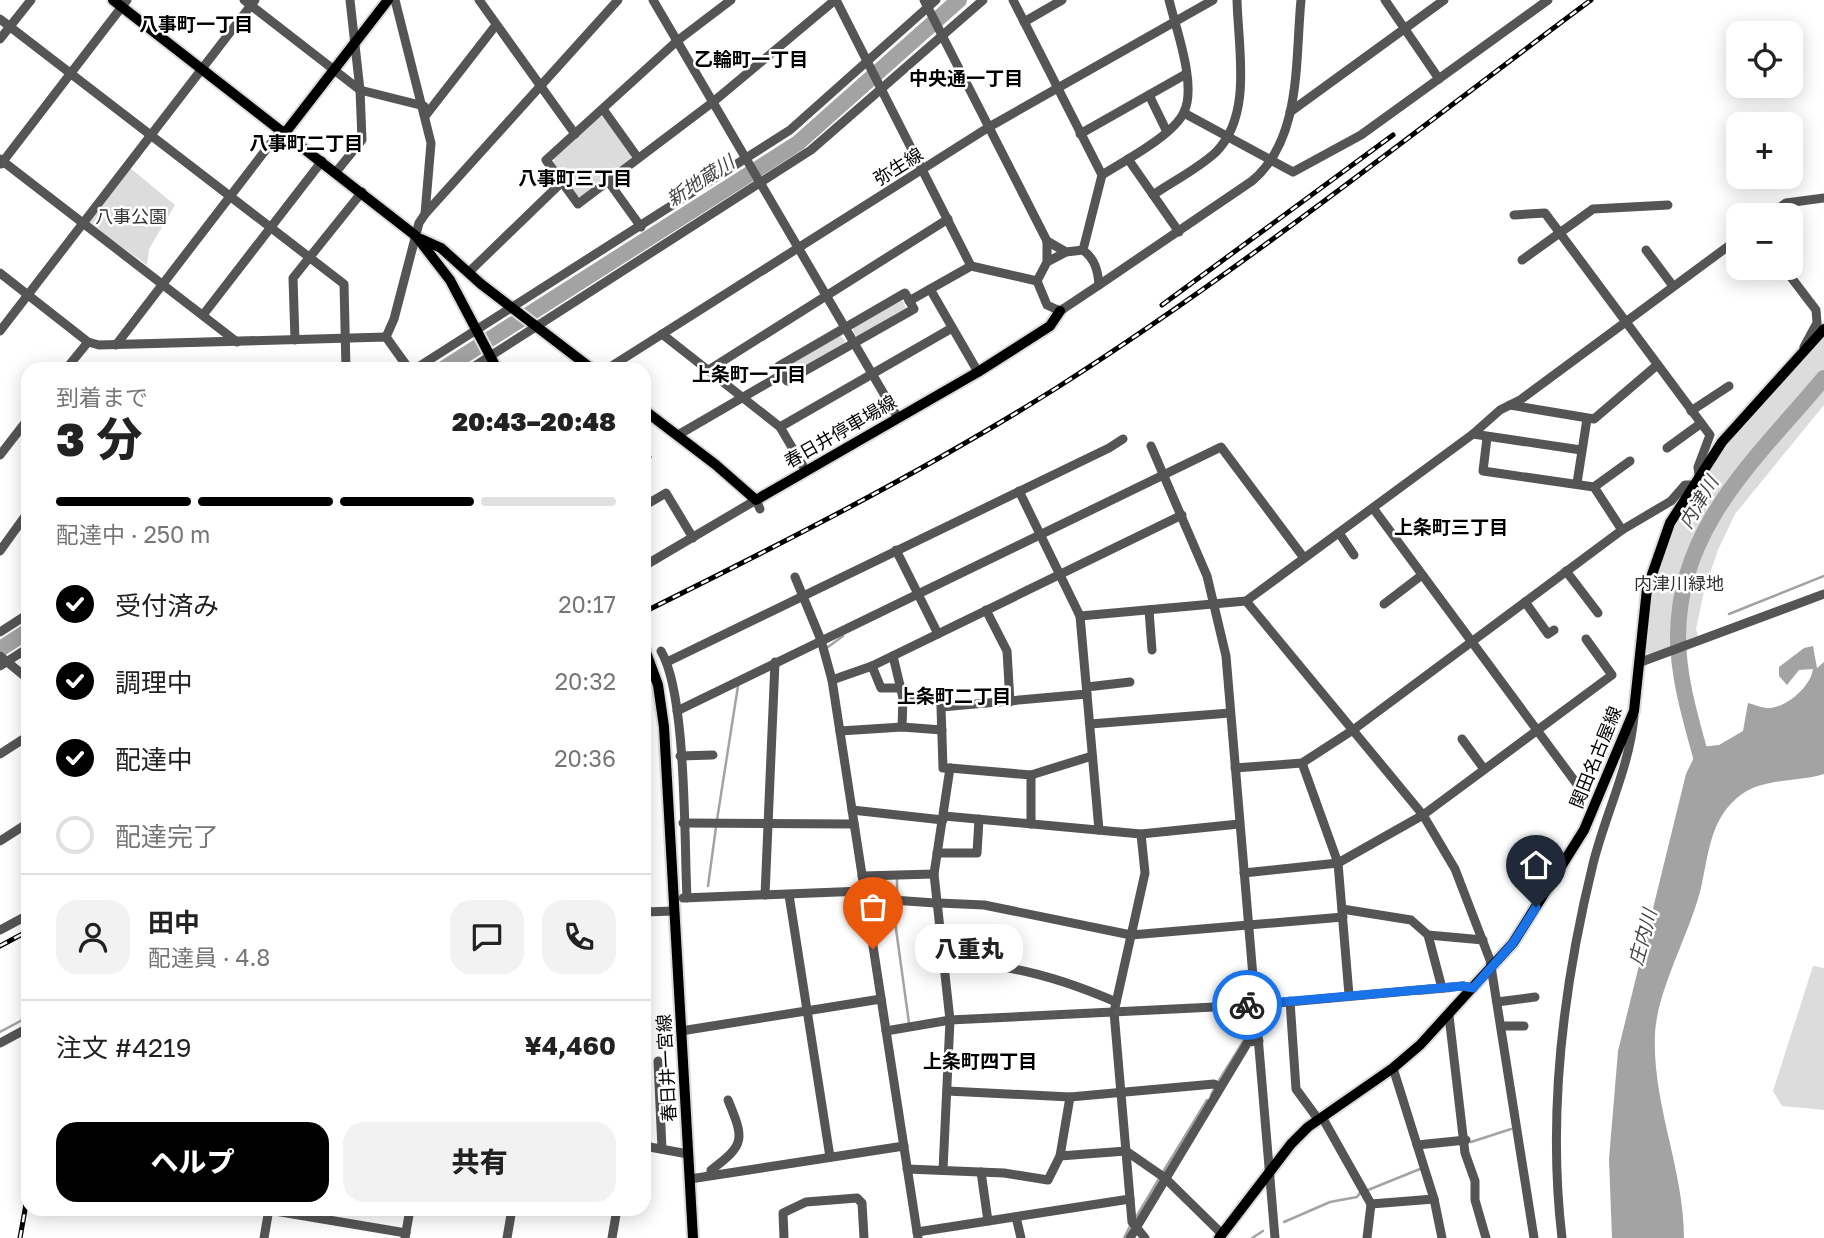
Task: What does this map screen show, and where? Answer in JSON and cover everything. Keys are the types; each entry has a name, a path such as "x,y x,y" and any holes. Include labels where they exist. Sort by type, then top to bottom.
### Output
{"main road":[{"path":"283,132 388,0"},
{"path":"121,2 201,69 416,236 450,280 494,362"},
{"path":"416,236 442,248 481,284 583,362"},
{"name":"春日井停車場線","path":"758,505 806,471 978,372 1050,326 1059,311"},
{"name":"関田名古屋線","path":"1221,1236 1291,1144 1320,1118 1393,1068 1449,1016 1513,943 1584,830 1634,711 1641,662 1645,597 1650,573 1666,531 1695,480 1738,422 1824,329"},
{"path":"651,415 678,435 758,505"},
{"name":"春日井一宮線","path":"651,668 660,696 693,1238"}],"street":[{"path":"0,39 31,0"},
{"path":"336,172 362,140 360,90 350,0"},
{"path":"386,337 394,319 416,236 425,214 431,143 395,0"},
{"path":"479,0 575,134"},
{"path":"425,214 618,0"},
{"path":"653,0 898,418"},
{"path":"731,0 677,41 546,160 578,204 713,102 836,0 971,265"},
{"path":"427,362 747,162 870,65 936,0"},
{"path":"479,362 811,150 983,0"},
{"path":"1013,0 1102,175 1083,250"},
{"path":"1024,22 1062,0"},
{"path":"1102,175 1167,132 1184,113 1189,87 1169,0"},
{"name":"弥生線","path":"618,362 989,127 1213,0"},
{"path":"1153,195 1209,157 1228,138 1240,99 1237,0"},
{"path":"1037,281 1047,305 1059,311 1252,181 1272,162 1282,144 1290,112 1301,0"},
{"path":"1385,0 1439,79"},
{"path":"1290,112 1444,0"},
{"path":"121,2 71,73 1,162 237,342"},
{"path":"0,331 201,69 249,2 360,90 425,111"},
{"path":"1184,113 1293,172 1361,135 1541,2"},
{"path":"928,7 1047,241 1047,262 1037,281"},
{"path":"0,19 344,284 346,362"},
{"path":"425,111 496,25"},
{"path":"1080,134 1186,74"},
{"path":"1149,95 1167,132"},
{"path":"603,109 638,158"},
{"path":"116,345 230,196 283,132"},
{"path":"1128,159 1179,232"},
{"path":"203,315 322,161"},
{"path":"608,181 641,227"},
{"path":"470,271 562,182"},
{"path":"295,340 293,278 362,192"},
{"path":"1786,203 1824,198"},
{"path":"1521,260 1593,209 1668,205"},
{"path":"1235,768 1302,763 1353,730 1622,530 1671,501 1685,485 1695,480 1710,435 1656,366 1545,213 1514,215"},
{"path":"707,371 948,219"},
{"path":"1047,241 1066,252"},
{"path":"1080,616 1246,601 1726,248"},
{"path":"1047,262 1066,252 1083,250 1090,255 1098,271 1099,285"},
{"path":"1646,250 1673,286"},
{"path":"909,300 971,265 1037,281"},
{"path":"0,288 4,276 88,342 116,345 386,337"},
{"path":"1793,280 1816,310 1817,323 1795,363"},
{"path":"930,289 978,372"},
{"path":"905,293 914,309 787,381 779,366 845,328 905,293"},
{"path":"780,427 952,328"},
{"path":"662,334 780,427 806,471"},
{"path":"386,337 404,362"},
{"path":"72,362 88,342"},
{"path":"1510,405 1594,419 1656,366"},
{"path":"678,435 783,374"},
{"path":"1691,411 1729,386"},
{"path":"651,421 655,418"},
{"path":"1577,483 1587,419"},
{"path":"1667,448 1700,424"},
{"path":"0,455 21,428"},
{"path":"1473,434 1581,450"},
{"path":"0,437 9,444"},
{"path":"1487,438 1483,471 1594,487 1622,530"},
{"path":"667,662 1124,439"},
{"path":"1151,446 1182,515 1216,604 1226,656 1275,1238"},
{"path":"677,711 1221,447 1304,558"},
{"path":"1594,487 1630,461"},
{"path":"1019,491 1080,616 1099,830"},
{"path":"651,502 666,493 692,538"},
{"path":"651,562 758,505"},
{"path":"1373,508 1582,791"},
{"path":"832,680 872,666 1182,515"},
{"path":"0,551 21,522"},
{"path":"1339,533 1354,555"},
{"path":"896,550 938,634"},
{"path":"1566,571 1598,613"},
{"path":"1384,604 1422,575"},
{"path":"795,577 821,640 832,680 917,1235 1130,1199"},
{"path":"1641,662 1824,594"},
{"path":"1246,601 1423,815 1455,869 1483,940 1491,970 1534,1238"},
{"path":"1525,602 1548,634 1553,630"},
{"path":"986,610 1007,651 1010,702"},
{"path":"1149,610 1152,650"},
{"path":"0,632 21,618"},
{"path":"1244,873 1338,863 1423,815 1612,675 1586,639"},
{"path":"21,651 2,660 21,674"},
{"path":"661,651 667,662 677,711 687,898"},
{"path":"893,656 898,688 903,698 902,727"},
{"path":"765,895 775,662"},
{"path":"872,666 881,688 898,688"},
{"path":"943,707 1010,702 1130,682"},
{"path":"903,698 938,699 943,707 943,768 1031,775 1092,756"},
{"path":"1562,1238 1557,1135 1563,1017 1579,919 1599,838 1632,736 1634,711"},
{"path":"1090,724 1230,713"},
{"path":"840,731 902,727 942,730"},
{"path":"1462,739 1484,769"},
{"path":"0,754 21,740"},
{"path":"680,756 713,755"},
{"path":"1302,763 1338,863 1349,995"},
{"path":"943,1170 950,1020 934,874 950,768"},
{"path":"1031,775 1031,824"},
{"path":"852,810 1142,834 1240,824"},
{"path":"937,853 977,853 979,819"},
{"path":"683,823 854,824"},
{"path":"0,841 21,828"},
{"path":"1142,834 1145,873 1115,1007 1130,1199 1135,1228 1145,1238"},
{"path":"862,876 934,874"},
{"path":"789,895 830,1157"},
{"path":"673,899 864,895 984,905 1131,935 1248,925 1342,913 1410,920 1428,935 1483,940"},
{"path":"651,912 674,911"},
{"path":"0,930 21,919"},
{"path":"1428,935 1441,988"},
{"path":"944,964 991,964 1086,989 1115,1007"},
{"path":"886,1031 950,1020 1115,1007 1255,1005 1349,995 1473,988"},
{"path":"1497,1002 1535,997"},
{"path":"681,1031 881,999"},
{"path":"1290,1001 1296,1089 1320,1118 1371,1204 1367,1238"},
{"path":"1449,1016 1466,1139 1465,1153 1475,1181 1475,1200 1486,1238"},
{"path":"1501,1026 1524,1026"},
{"path":"0,1043 21,1032"},
{"path":"1130,1238 1248,1042 1259,1041"},
{"path":"658,1061 662,1149"},
{"path":"1393,1068 1434,1199 1442,1238"},
{"path":"947,1091 1070,1097 1214,1084 1220,1087"},
{"path":"907,1169 981,1172 1048,1180 1060,1156 1070,1097"},
{"path":"711,1175 710,1170 728,1157 740,1142 741,1133 728,1100"},
{"path":"1417,1145 1466,1139"},
{"path":"690,1179 904,1146"},
{"path":"651,1147 688,1154"},
{"path":"1060,1156 1126,1151 1165,1178 1221,1236"},
{"path":"981,1172 988,1221"},
{"path":"784,1238 783,1213 806,1202 856,1198 862,1203 864,1238"},
{"path":"1371,1204 1434,1199"},
{"path":"264,1238 268,1216"},
{"path":"301,1216 408,1236 409,1216"},
{"path":"507,1238 511,1216"},
{"path":"612,1238 616,1216"},
{"path":"1016,1217 1021,1238"}],"green space":[{"path":"600,116 605,117 632,154 631,158 581,197 575,196 553,164 554,159"},
{"name":"八事公園","path":"129,167 175,205 149,249 147,265 88,223"},
{"path":"902,299 906,308 858,336 854,335 853,327"},
{"path":"839,335 845,340 844,344 792,374 788,373 787,365"},
{"name":"内津川緑地","path":"1824,335 1824,405 1735,514 1718,550 1704,591 1696,629 1698,636 1653,654 1646,653 1652,578 1664,543 1681,509 1723,447"},
{"path":"1813,966 1824,968 1824,1110 1782,1106 1773,1091"}],"shaded area":[{"path":"1813,646 1817,668 1824,662 1824,774 1761,785 1742,794 1723,813 1709,849 1696,905 1661,999 1657,1017 1655,1060 1658,1086 1679,1187 1684,1238 1612,1238 1609,1159 1618,1051 1686,774 1699,747 1719,745 1743,731 1748,703 1771,708 1798,694 1808,682 1813,669 1799,670 1787,685 1779,676 1779,667 1804,648"}],"waterway":[{"name":"新地蔵川","path":"454,362 798,143 959,0"},
{"name":"内津川","path":"1704,768 1687,703 1678,637 1682,597 1692,561 1707,527 1726,496 1749,465 1824,378"},
{"path":"1729,614 1824,576"},
{"name":"新地蔵川","path":"0,649 21,636"},
{"path":"828,647 843,636"},
{"path":"717,820 738,686"},
{"path":"708,886 716,827"},
{"path":"897,877 897,897"},
{"path":"895,904 909,1023"},
{"path":"1418,994 1450,991"},
{"path":"0,1032 21,1021"},
{"path":"1218,1082 1246,1037"},
{"path":"1211,1095 1214,1089"},
{"path":"1163,1172 1207,1100"},
{"path":"1471,1142 1511,1129"},
{"path":"1368,1190 1420,1169"},
{"path":"1135,1219 1160,1177"},
{"path":"1284,1222 1330,1202 1357,1197 1360,1193"},
{"path":"1124,1238 1130,1226"},
{"path":"1252,1238 1263,1231"}],"railway":[{"path":"651,608 906,477 1058,387 1262,247 1591,0"},
{"path":"1162,305 1393,135"},
{"path":"0,946 21,935"},
{"path":"20,1238 24,1216"}],"way so far":[{"path":"873,949 886,1031 950,1020 1247,1005"}],"place":[{"name":"八重丸","path":"873,949"}],"district":[{"name":"八事町一丁目","path":"196,23"},
{"name":"乙輪町一丁目","path":"751,58"},
{"name":"中央通一丁目","path":"966,77"},
{"name":"八事町二丁目","path":"306,142"},
{"name":"八事町三丁目","path":"575,177"},
{"name":"上条町一丁目","path":"749,373"},
{"name":"上条町三丁目","path":"1451,526"},
{"name":"上条町二丁目","path":"954,695"},
{"name":"上条町四丁目","path":"980,1060"}],"route":[{"path":"1247,1005 1463,986 1473,988 1513,943 1536,907"}],"water label":[{"name":"庄内川","path":"1642,937"}]}
